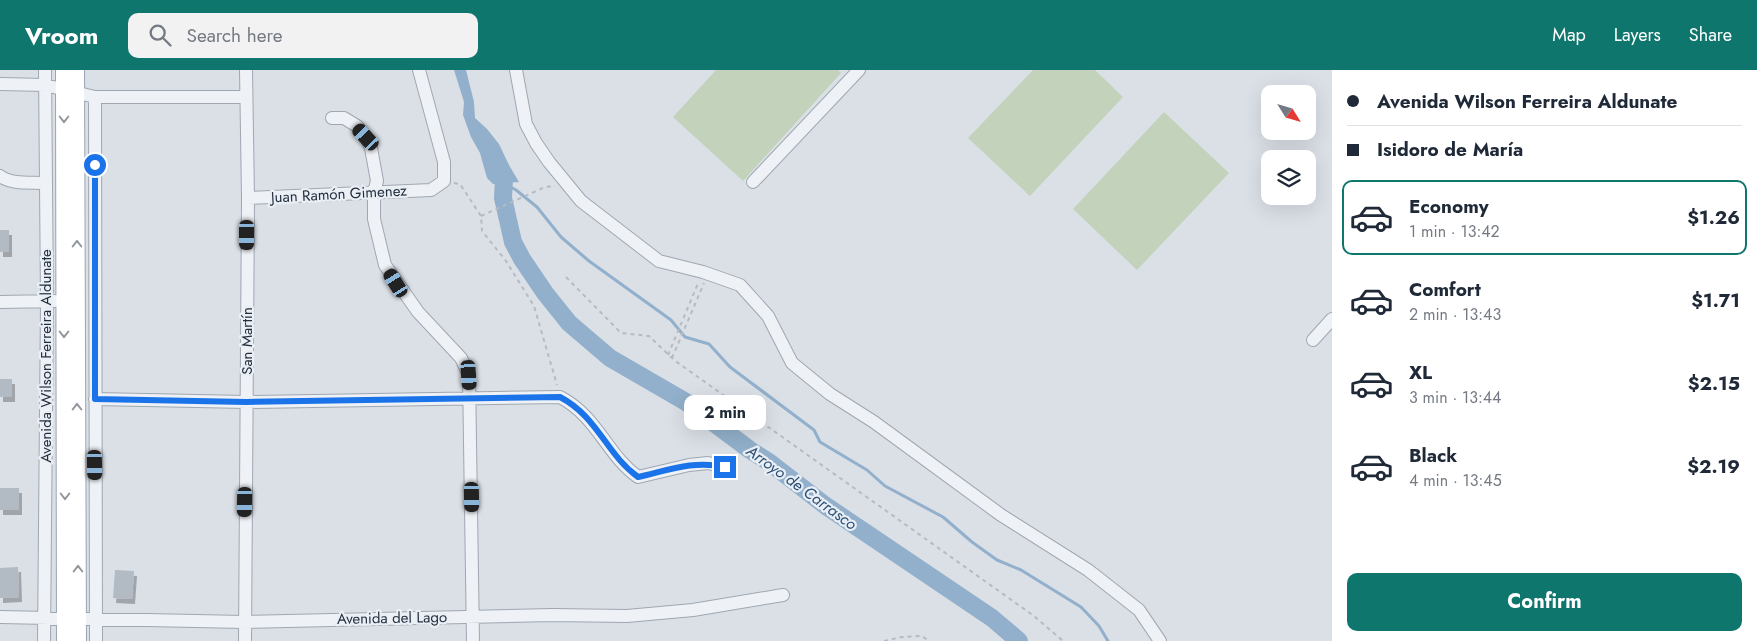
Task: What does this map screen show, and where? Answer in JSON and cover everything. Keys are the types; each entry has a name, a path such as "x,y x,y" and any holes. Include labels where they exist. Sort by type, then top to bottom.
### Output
{"main road":[{"name":"Avenida Wilson Ferreira Aldunate","path":"64,70 70,91 72,618 65,641"},
{"name":"Avenida Wilson Ferreira Aldunate","path":"76,70 70,91 64,300 72,618 78,641"}],"street":[{"name":"Avenida Wilson Ferreira Aldunate","path":"44,641 47,301 45,70"},
{"name":"San Martín","path":"245,641 248,198 246,70"},
{"path":"419,70 444,162 444,181"},
{"path":"516,70 526,124 549,162 581,201 659,261 705,273 740,285 768,316 792,363 830,394 874,422 1001,515 1088,570 1139,610 1160,641"},
{"path":"753,182 859,70"},
{"path":"0,84 45,85 94,96 245,97"},
{"path":"94,96 96,199 96,641"},
{"path":"332,118 344,118 357,126 366,137 371,148 377,181 374,192 374,220 385,265 418,312 461,358 469,375 473,641"},
{"path":"0,176 5,180 45,183"},
{"name":"Juan Ramón Gimenez","path":"248,198 431,190 444,181"},
{"path":"0,302 64,300"},
{"path":"1313,340 1332,319"},
{"path":"95,399 246,402 560,397 572,403 590,420 625,468 638,477 690,465 708,464 725,467"},
{"name":"Avenida del Lago","path":"0,617 244,622 474,616 627,616 693,610 784,595"}],"path":[{"path":"444,181 460,184 481,216 482,231 506,261 534,306 560,397"},
{"path":"481,216 545,187"},
{"path":"668,355 705,273"},
{"path":"672,358 697,298 705,273"},
{"path":"566,277 621,332 649,336 672,358 1026,610 1063,641"},
{"path":"884,641 902,637 922,636 928,641"}],"green space":[{"path":"716,70 838,70 841,73 743,181 673,117"},
{"path":"1033,70 1095,70 1123,97 1030,196 968,138"},
{"path":"1164,112 1229,173 1137,270 1073,209"}],"water":[{"path":"454,70 466,70 474,102 475,118 499,144 519,182 493,184 487,178 480,153 471,137 463,115 464,102"}],"building":[{"path":"0,230 9,230 9,252 0,252"},
{"path":"0,379 12,379 12,397 0,397"},
{"path":"0,488 19,488 19,510 0,510"},
{"path":"18,567 19,597 0,598 0,568"},
{"path":"115,570 134,571 132,599 113,598"}],"waterway":[{"name":"Arroyo de Carrasco","path":"497,163 504,179 503,198 513,242 545,293 569,323 610,358 686,402 826,506 992,618 1019,641"},
{"path":"505,184 516,190 537,207 561,237 589,261 671,320 685,337 709,344 730,367 814,430 820,442 867,470 885,486 943,517 997,560 1021,570 1081,607 1099,626 1108,641"}],"route":[{"path":"95,165 95,399 246,402 560,397 572,403 590,420 625,468 638,477 690,465 708,464 725,467"}]}
